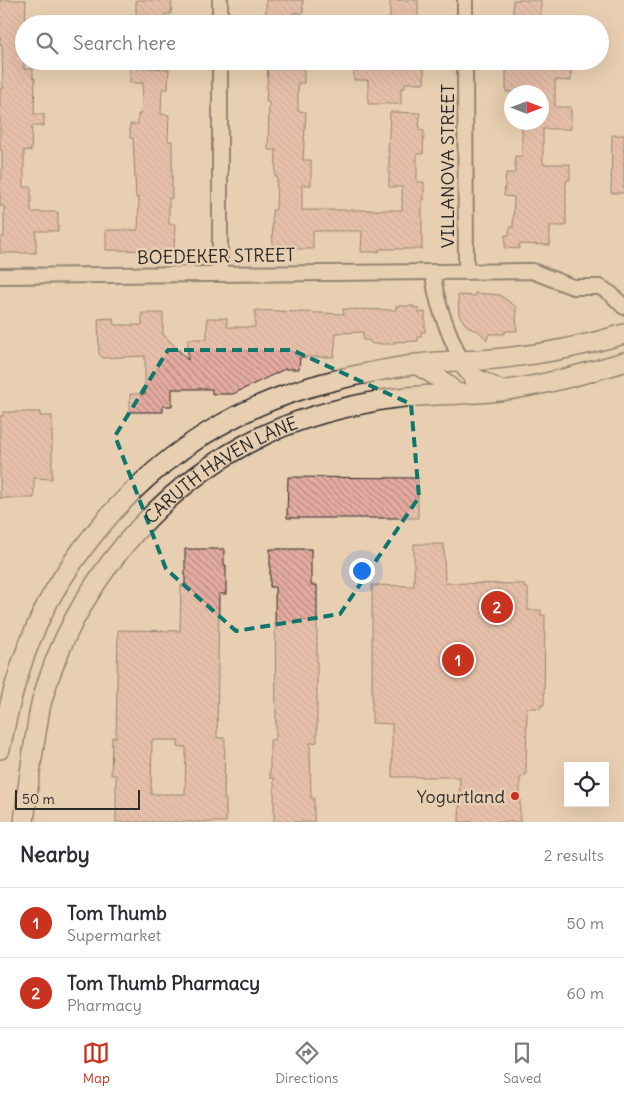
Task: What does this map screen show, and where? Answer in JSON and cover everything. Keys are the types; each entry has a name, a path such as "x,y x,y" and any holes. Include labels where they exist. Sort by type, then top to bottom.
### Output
{"main road":[{"name":"CARUTH HAVEN LANE","path":"0,749 8,708 20,666 38,621 59,583 88,540 126,497 155,470 196,438 233,417 314,385 415,364 547,353 592,344 624,334"},
{"path":"415,364 432,372 456,394 493,359"},
{"path":"461,361 474,378 501,391"},
{"name":"CARUTH HAVEN LANE","path":"24,822 41,701 63,640 92,588 122,548 150,516 216,462 263,436 316,415 374,401 501,391 560,380 624,362"}],"street":[{"path":"220,0 220,15"},
{"path":"465,0 465,15"},
{"path":"220,70 220,274"},
{"name":"VILLANOVA STREET","path":"465,70 466,272"},
{"name":"BOEDEKER STREET","path":"0,276 532,271 573,287 600,287 611,294 624,307"},
{"path":"432,272 440,307 461,361"}],"highlighted area":[{"path":"168,350 292,350 411,404 419,497 340,614 236,631 166,569 115,436"}],"building":[{"path":"0,0 26,0 25,15 15,15 15,70 33,70 33,78 35,78 34,114 44,114 44,126 32,126 31,151 24,150 24,187 31,187 31,212 58,212 58,231 36,231 36,253 0,253 0,237 4,237 4,206 0,206 2,150 0,150 0,89 3,89 2,44 0,44"},
{"path":"136,0 172,0 171,14 136,15"},
{"path":"266,0 303,0 303,13 266,15"},
{"path":"390,0 418,0 418,15 390,15"},
{"path":"513,0 541,0 541,15 513,15"},
{"path":"130,70 169,70 168,89 162,89 161,114 169,115 168,141 172,141 172,198 169,198 169,224 175,224 174,251 106,250 106,230 138,230 139,198 136,198 133,138 130,138 130,124 138,124 138,114 141,114 143,83 130,83"},
{"path":"268,70 304,70 304,83 298,83 298,111 306,112 303,160 311,160 311,185 302,185 302,210 402,210 402,187 389,187 390,112 420,113 419,130 424,131 423,154 417,154 417,182 424,182 422,249 379,249 379,252 361,252 362,231 313,231 313,249 273,249 272,210 276,210 276,150 268,150 269,102 266,102"},
{"path":"354,70 424,70 424,83 405,83 405,88 401,88 401,104 368,104 368,80 354,80"},
{"path":"571,70 571,81 555,80 555,107 571,107 571,129 549,129 549,85 506,85 506,71"},
{"path":"522,130 543,130 543,164 570,164 570,180 567,180 566,184 566,226 550,226 550,245 519,244 519,249 505,248 505,235 509,235 510,227 513,227 514,197 504,196 506,173 515,173 515,156 522,156"},
{"path":"612,135 624,135 624,193 611,193"},
{"path":"475,293 500,295 516,307 517,331 505,331 505,334 489,334 487,340 477,330 473,330 465,324 459,315 458,295 475,296"},
{"path":"396,306 414,306 414,308 419,308 419,313 425,312 425,332 421,332 421,337 418,337 418,341 372,344 368,340 363,340 363,332 336,333 334,357 300,357 299,369 285,369 233,394 212,394 212,389 172,389 172,406 163,406 163,412 130,412 130,394 145,394 145,356 103,358 99,354 98,319 113,318 114,325 142,325 142,313 163,313 163,334 188,360 188,339 207,339 207,318 227,318 227,327 255,327 255,310 344,314 343,309 396,310"},
{"path":"3,412 40,412 40,416 52,416 52,479 34,478 34,498 0,498 0,416 3,416"},
{"path":"288,477 418,478 418,518 287,518"},
{"path":"414,544 444,544 445,583 524,584 524,588 528,588 528,610 541,610 541,615 545,615 544,705 541,705 541,708 527,708 526,775 520,778 520,822 459,822 460,777 392,777 392,724 372,723 372,585 414,586"},
{"path":"185,549 224,549 226,594 219,594 217,738 225,738 224,799 226,799 226,822 116,822 116,775 111,775 112,737 116,737 118,630 180,631 181,585 185,585","holes":["152,740 178,740 178,747 186,747 185,794 151,794"]},
{"path":"270,549 311,549 311,585 317,585 317,742 310,743 311,798 314,798 314,822 274,822 274,778 270,778 270,740 276,739 275,587 270,587"}],"place":[{"name":"Tom Thumb Pharmacy","path":"497,607"},
{"name":"Tom Thumb","path":"458,660"},
{"name":"Yogurtland","path":"515,796"}]}
